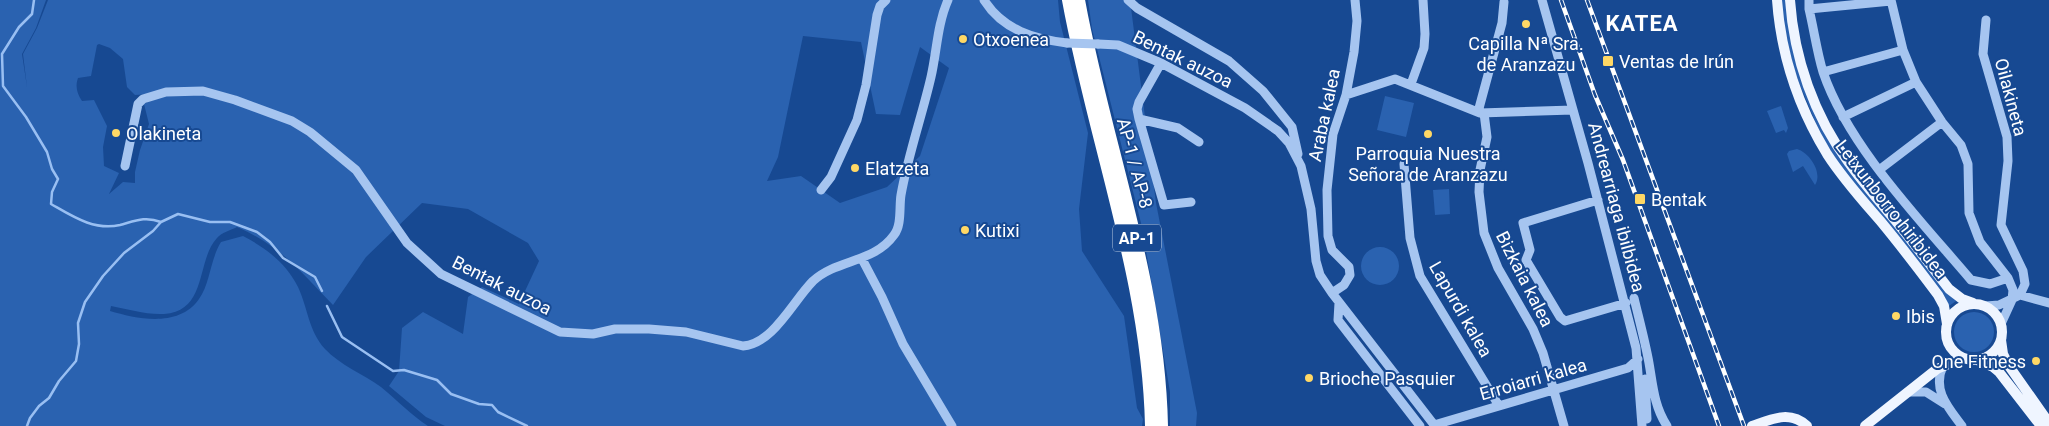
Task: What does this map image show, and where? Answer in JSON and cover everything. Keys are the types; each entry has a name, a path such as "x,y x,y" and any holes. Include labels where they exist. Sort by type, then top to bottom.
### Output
{"highway":[{"name":"AP-1 / AP-8","path":"1068,0 1079,54 1134,277 1146,356 1151,426"},
{"name":"AP-1 / AP-8","path":"1079,0 1106,119 1145,273 1158,355 1162,426"}],"main road":[{"name":"Letxunborro hiribidea","path":"1777,0 1780,28 1788,67 1801,104 1818,139 1851,187 1938,295 1944,306 1947,324"},
{"name":"Letxunborro hiribidea","path":"1790,0 1796,45 1806,81 1820,115 1838,147 1859,177 1949,289 1962,299 1973,303"},
{"path":"2041,426 1999,372 1993,367 1977,360 1963,358 1954,352 1948,343 1947,324 1959,307 1973,303 1986,306 1994,311 2001,324 2003,354 2008,366 2049,423"},
{"path":"1977,360 1989,356 2001,340"},
{"path":"1940,367 1948,343"},
{"path":"1865,426 1940,367 1963,358"},
{"path":"1752,426 1773,418 1791,417 1801,420 1808,426"}],"street":[{"path":"821,190 832,177 856,120 866,86 877,15 880,6 886,0"},
{"name":"Bentak auzoa","path":"125,166 138,104 143,99 166,92 203,91 292,121 310,132 356,170 407,243 441,274 560,332 593,334 615,329 649,329 686,332 743,346 756,344 785,316 813,282 826,272 862,260 894,236 897,229 903,187 932,75 942,14 948,0"},
{"name":"Bentak auzoa","path":"984,0 1002,20 1019,31 1042,40 1118,45 1161,63 1245,108 1278,131 1299,159"},
{"name":"Bentak auzoa","path":"1128,0 1137,8 1229,61 1263,91 1292,127 1296,136 1299,159 1311,210 1316,261 1320,275 1332,294"},
{"name":"Araba kalea","path":"1332,294 1344,285 1350,275 1348,266 1332,250 1328,236 1327,190 1333,134 1346,95 1357,21 1355,0"},
{"path":"1411,84 1424,48 1423,0"},
{"name":"Andrearriaga ibilbidea","path":"1542,0 1598,200 1630,301 1638,359 1642,426"},
{"path":"2001,324 2012,300 2013,290 2008,278 1980,242 1969,213 1968,164 1961,145 1942,122 1916,82 1903,50 1891,0 1809,4 1823,72 1843,117 1879,170 1971,280 1990,284 2008,278"},
{"name":"Bizkaia kalea","path":"1504,2 1502,23 1481,113 1486,137 1480,170 1479,192 1484,233 1498,268 1533,329 1543,352 1564,426"},
{"name":"Oilakineta","path":"1986,20 1983,54 2007,137 2008,160 2001,226 2023,271 2025,284 2020,294"},
{"path":"1823,72 1903,50"},
{"path":"1161,63 1140,102 1138,109 1139,119 1164,205 1191,202"},
{"path":"1346,95 1395,80 1411,84 1481,113 1573,110"},
{"path":"1843,117 1916,82"},
{"path":"1139,119 1178,128 1198,142"},
{"path":"1879,170 1942,122"},
{"name":"Lapurdi kalea","path":"1404,164 1410,238 1420,276 1499,406"},
{"path":"1598,200 1523,223 1530,250 1526,260 1560,317 1565,321 1630,301"},
{"path":"862,260 882,297 902,344 952,426"},
{"path":"1332,294 1434,425"},
{"path":"1986,306 1999,305 2012,300 2020,294 2049,303"},
{"path":"1630,301 1645,372 1646,426"},
{"path":"1630,301 1649,362 1653,394 1659,412 1667,426"},
{"path":"1339,303 1338,320 1420,426"},
{"name":"Erroiarri kalea","path":"1434,425 1628,368 1638,359"},
{"path":"1940,367 1938,385 1945,404 1962,426"},
{"path":"1928,377 1927,384 1932,395"},
{"path":"1908,392 1926,392 1945,404"}],"shaded area":[{"path":"0,0 46,0 36,28 22,54 27,87 23,54 37,28 48,0 1058,0 1060,22 1088,133 1079,209 1082,251 1124,316 1137,408 1143,419 1142,426 445,426 426,417 389,386 399,371 402,328 423,312 463,334 468,297 482,287 519,304 539,261 528,243 468,209 422,203 366,257 333,305 278,251 252,234 237,227 217,238 210,247 195,294 188,304 178,311 151,314 111,306 110,311 132,317 157,319 169,318 191,308 203,293 214,256 221,242 243,236 275,257 288,271 298,287 315,334 325,349 345,365 381,387 428,426 0,426","holes":["803,36 861,42 876,114 900,115 920,47 949,68 920,156 887,187 840,203 801,176 767,181 778,157","97,45 110,48 123,59 127,87 135,95 165,93 144,104 149,124 140,150 135,172 135,183 123,182 109,194 119,173 104,166 103,147 107,126 94,100 82,101 77,87 78,78 91,76"]},
{"path":"1088,0 1130,0 1156,203 1197,413 1196,426 1170,426 1170,392 1142,227 1092,29"},
{"path":"1781,0 1785,0 1797,67 1870,196 1956,301 1949,306 1945,297 1840,166 1820,133 1795,73 1785,32"},
{"path":"1385,96 1414,103 1406,137 1377,130"},
{"path":"1781,106 1788,128 1786,133 1784,130 1776,133 1767,111"},
{"path":"1797,149 1802,151 1814,164 1817,175 1815,185 1803,166 1793,172 1787,154 1789,151"},
{"path":"1449,189 1450,214 1435,215 1433,190"},
{"path":"1380,247 1393,253 1399,266 1393,279 1380,285 1367,279 1361,266 1367,253"},
{"path":"1978,312 1985,315 1991,321 1994,332 1993,340 1985,349 1978,352 1970,352 1963,349 1955,340 1954,328 1957,321 1966,313"}],"waterway":[{"path":"34,0 32,14 19,27 2,54 3,86 26,117 47,152 52,169 58,179 52,192 51,204 84,221 101,226 120,225 145,219 161,222"},
{"path":"27,426 30,418 39,406 49,398 59,381 76,361 79,344 78,323 85,302 103,276 124,253 153,231 161,222 178,214 210,222 230,222 257,232 270,242 283,258 315,277 322,291"},
{"path":"327,306 342,337 393,371 404,370 437,380 451,394 479,404 492,405 498,412 527,426"}],"railway":[{"path":"1561,0 1595,95 1623,160 1719,426"},
{"path":"1587,0 1744,426"}],"place":[{"name":"Capilla Nª Sra. de Aranzazu","path":"1526,24"},
{"name":"Otxoenea","path":"963,39"},
{"name":"Ventas de Irún","path":"1608,61"},
{"name":"Olakineta","path":"116,133"},
{"name":"Parroquia Nuestra Señora de Aranzazu","path":"1428,134"},
{"name":"Elatzeta","path":"855,168"},
{"name":"Bentak","path":"1640,199"},
{"name":"Kutixi","path":"965,230"},
{"name":"Ibis","path":"1896,316"},
{"name":"One Fitness","path":"2036,361"},
{"name":"Brioche Pasquier","path":"1309,378"}],"district":[{"name":"KATEA","path":"1642,23"}]}
